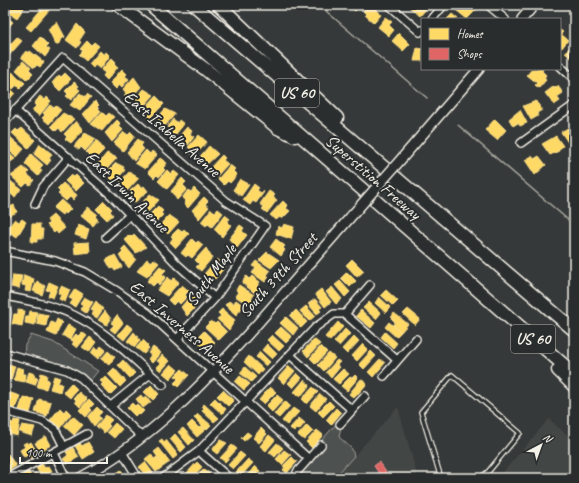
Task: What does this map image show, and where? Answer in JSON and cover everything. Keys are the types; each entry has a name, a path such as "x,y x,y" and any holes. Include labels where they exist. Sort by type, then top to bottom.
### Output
{"highway":[{"path":"118,5 205,69 278,128 308,142"},
{"name":"Superstition Freeway","path":"151,5 492,305"},
{"name":"Superstition Freeway","path":"194,5 574,330"},
{"path":"219,5 318,100 400,182"},
{"path":"492,305 574,386"},
{"name":"US 60","path":"492,305 574,374"}],"street":[{"path":"389,5 420,32 421,31"},
{"path":"433,18 444,5"},
{"path":"488,5 504,18"},
{"path":"523,18 534,5"},
{"name":"East Isabella Avenue","path":"15,110 63,58 226,201 265,226"},
{"path":"561,67 574,78"},
{"name":"South 39th Street","path":"80,478 122,452 142,437 178,408 213,373 478,70"},
{"path":"521,143 574,105"},
{"path":"5,122 15,110"},
{"name":"East Irwin Avenue","path":"15,110 131,214 177,264 215,298"},
{"path":"35,204 43,186 69,157"},
{"path":"106,237 131,214"},
{"name":"South Maple","path":"177,339 215,298 265,226"},
{"name":"East Inverness Avenue","path":"5,251 54,261 85,272 117,291 148,313 309,459"},
{"path":"345,314 370,285"},
{"path":"5,325 7,313 5,296 43,304 81,318 131,355 163,385"},
{"path":"163,478 199,451 316,327 334,314 345,314 397,360"},
{"path":"384,376 416,339"},
{"path":"5,353 67,370 81,378 142,437"},
{"path":"290,355 352,410"},
{"path":"111,406 150,374"},
{"path":"340,424 365,396"},
{"path":"5,411 42,421 55,429 64,447"},
{"path":"7,478 87,434"},
{"path":"297,472 321,445"},
{"path":"199,451 229,478"},
{"path":"122,452 138,478"},
{"path":"54,453 66,478"}],"lane":[{"path":"441,478 420,412 452,375 520,433 488,472 480,478"}],"shaded area":[{"path":"31,335 53,342 98,371 89,382 73,368 24,355 25,345"},
{"path":"398,407 418,478 334,478 354,456"},
{"path":"549,419 574,441 574,478 498,478"},
{"path":"337,423 341,427 339,437 352,449 354,456 334,478 289,478 324,445 321,441"}],"building: Homes":[{"path":"5,5 26,5 17,18 7,11 9,8"},
{"path":"45,5 50,9 31,31 26,27"},
{"path":"348,5 360,5 355,11"},
{"path":"369,5 372,5 381,15 374,23 365,15 366,14 363,11"},
{"path":"426,5 428,7 420,16 408,6"},
{"path":"460,5 473,5 477,9 468,18 466,18 456,10"},
{"path":"563,5 574,5 570,10"},
{"path":"452,14 457,18 448,18"},
{"path":"5,16 13,22 5,31"},
{"path":"386,17 392,22 389,25 394,30 389,36 378,27"},
{"path":"57,22 65,37 56,45 48,29"},
{"path":"77,24 85,32 79,41 81,42 77,48 66,40"},
{"path":"399,33 410,44 403,51 392,41"},
{"path":"561,34 568,40 562,48 561,47"},
{"path":"17,37 22,41 5,60 5,50"},
{"path":"40,37 48,45 46,47 50,50 45,57 33,46"},
{"path":"87,41 91,45 94,42 99,46 86,61 79,55 83,51 80,49"},
{"path":"574,42 574,60 565,53"},
{"path":"417,48 421,49 421,61 414,61"},
{"path":"26,51 28,53 30,51 44,62 40,67 37,65 34,68 21,57"},
{"path":"100,51 104,55 106,52 110,56 100,69 95,65 93,68 89,64"},
{"path":"112,58 116,62 114,64 118,67 107,80 103,76 105,73 101,70"},
{"path":"23,61 31,68 29,70 33,74 27,80 16,70"},
{"path":"122,69 127,74 125,76 129,79 122,87 120,85 116,89 110,83"},
{"path":"531,70 542,70 546,75 544,78 546,80 539,88 535,85 537,83 527,75"},
{"path":"12,72 25,83 20,88 17,85 13,89 5,82 5,75"},
{"path":"65,73 71,79 60,91 52,83 59,75 61,77"},
{"path":"134,77 141,87 129,100 124,96 126,93 123,89"},
{"path":"74,82 79,86 77,88 80,90 71,100 66,96 68,94 65,91"},
{"path":"5,84 15,93 8,101 5,99"},
{"path":"558,86 563,93 557,97 560,101 554,105 545,93 553,87"},
{"path":"144,89 154,95 143,107 139,104 137,106 132,103"},
{"path":"80,93 85,97 87,94 91,97 80,111 70,105"},
{"path":"40,96 45,100 47,97 51,101 39,116 32,110 36,106 34,104"},
{"path":"156,96 164,104 150,118 146,115 149,112 145,108"},
{"path":"95,101 99,105 97,107 101,111 90,123 83,114"},
{"path":"536,101 542,110 537,113 538,116 531,120 523,106"},
{"path":"50,105 54,108 56,106 61,110 49,124 42,118 45,115 43,113"},
{"path":"165,109 175,114 165,126 161,123 158,126 154,122"},
{"path":"520,110 527,123 520,126 518,123 513,126 509,119"},
{"path":"102,112 106,116 109,113 114,117 102,131 91,124"},
{"path":"63,113 74,119 62,132 59,128 56,131 51,126"},
{"path":"173,119 178,123 179,120 184,124 172,139 166,133 169,129 167,127"},
{"path":"495,119 506,130 497,140 485,130"},
{"path":"117,120 121,124 119,126 123,130 112,142 105,133"},
{"path":"76,121 83,130 71,143 65,139 67,137 64,134"},
{"path":"573,125 574,141 569,144 561,132"},
{"path":"187,127 192,131 190,134 194,137 188,145 185,143 182,147 175,141"},
{"path":"22,128 35,140 28,148 12,133 16,129 18,131"},
{"path":"124,132 128,135 131,132 135,136 123,151 114,143"},
{"path":"85,133 96,139 85,151 81,147 79,150 74,146"},
{"path":"199,135 207,142 194,157 190,153 192,151 188,147"},
{"path":"9,136 24,149 17,157 5,147 5,141"},
{"path":"556,136 563,146 558,150 559,151 550,155 542,144"},
{"path":"138,139 143,143 141,146 144,149 134,161 127,152"},
{"path":"97,140 104,150 92,162 88,158 90,156 86,152"},
{"path":"40,144 52,154 49,159 51,160 47,165 34,154"},
{"path":"209,146 218,154 204,167 197,160"},
{"path":"5,150 15,159 6,165 5,164"},
{"path":"146,150 150,154 152,151 157,155 145,169 135,163"},
{"path":"107,153 117,158 106,170 102,167 100,169 96,166"},
{"path":"31,154 43,165 39,169 42,171 38,176 25,164"},
{"path":"222,155 225,158 223,160 228,164 216,177 208,170"},
{"path":"532,156 534,159 539,156 546,165 535,175 525,160"},
{"path":"160,158 167,163 163,168 165,170 159,177 157,175 154,178 148,172"},
{"path":"116,163 124,167 123,169 125,170 115,182 110,178 113,174 109,170"},
{"path":"230,165 235,169 233,171 237,175 230,183 228,181 224,185 218,179"},
{"path":"23,167 29,172 27,174 34,180 30,185 27,183 23,187 11,176"},
{"path":"167,170 171,174 174,171 179,175 167,189 158,181"},
{"path":"129,172 139,178 127,191 117,185"},
{"path":"71,175 74,177 76,175 84,183 76,191 65,181"},
{"path":"182,178 186,182 183,185 187,189 177,200 171,191"},
{"path":"240,179 249,185 241,196 233,190"},
{"path":"9,180 21,189 15,197 5,190 5,185"},
{"path":"63,183 77,195 73,200 70,197 66,201 58,194 60,192 57,189"},
{"path":"138,184 141,188 144,186 148,191 134,203 128,197 132,194 130,191"},
{"path":"254,184 259,188 257,190 261,193 263,191 264,192 256,203 253,201 250,205 243,200"},
{"path":"194,188 200,194 188,208 184,204 186,201 182,198 188,190 191,192"},
{"path":"269,191 275,195 273,197 277,200 267,213 262,209 264,207 260,204"},
{"path":"150,194 159,200 148,212 144,208 142,210 138,207"},
{"path":"204,197 208,201 205,204 209,207 199,219 192,210"},
{"path":"61,200 71,209 66,214 64,212 62,215 53,208"},
{"path":"104,201 112,209 110,211 113,215 107,220 96,209"},
{"path":"283,201 288,206 286,208 290,211 282,219 280,217 276,220 270,215"},
{"path":"8,203 10,207 14,205 17,212 5,218 5,205"},
{"path":"158,206 163,211 161,213 163,215 154,224 149,219 151,217 149,215"},
{"path":"88,207 97,214 95,216 98,220 93,226 81,216"},
{"path":"211,209 215,212 218,209 223,213 212,227 208,224 206,226 201,222"},
{"path":"53,215 65,228 58,234 56,231 54,233 47,225 49,223 47,220"},
{"path":"169,215 179,222 168,234 164,230 162,233 157,228"},
{"path":"225,215 230,219 227,221 231,225 222,237 214,229"},
{"path":"15,219 19,222 22,219 26,222 17,237 11,233 10,235 5,231"},
{"path":"32,224 40,224 40,229 43,229 42,239 37,239 37,242 31,242"},
{"path":"284,224 294,227 291,239 276,234 278,226 282,228"},
{"path":"78,225 89,229 86,239 75,235"},
{"path":"240,225 244,228 242,231 247,235 237,248 229,239"},
{"path":"178,229 182,232 184,229 189,234 176,248 170,242 173,238 171,236"},
{"path":"134,234 146,247 136,253 124,239 129,235 131,237"},
{"path":"192,239 196,243 198,241 203,245 192,258 188,255 186,257 181,253"},
{"path":"276,239 285,246 283,248 285,250 281,256 270,247"},
{"path":"89,242 90,252 75,254 74,243"},
{"path":"125,246 136,259 129,268 119,256 123,252 121,250"},
{"path":"206,248 212,258 201,271 196,267 199,264 195,260"},
{"path":"267,252 279,260 271,268 259,260"},
{"path":"115,255 122,267 115,271 113,268 111,269 106,260"},
{"path":"147,259 151,262 154,259 159,263 147,277 137,271"},
{"path":"217,259 226,266 215,279 211,276 209,278 204,274"},
{"path":"352,259 364,271 357,277 346,265"},
{"path":"256,261 270,271 267,275 269,277 265,282 252,273 256,268 252,266"},
{"path":"160,266 166,270 162,274 166,277 159,285 157,282 153,286 147,281"},
{"path":"347,272 356,281 350,287 341,278"},
{"path":"13,275 22,276 19,289 11,287"},
{"path":"24,275 34,279 31,292 25,291 26,286 22,285"},
{"path":"246,276 249,279 252,276 260,282 257,286 260,288 256,294 242,283"},
{"path":"168,277 171,281 174,278 179,282 167,296 157,290"},
{"path":"37,281 45,286 42,295 33,291"},
{"path":"340,281 350,292 345,297 335,285"},
{"path":"49,282 58,286 53,298 48,296 50,291 46,290"},
{"path":"182,285 189,291 185,295 187,297 180,304 177,301 173,305 168,300"},
{"path":"239,285 254,295 251,299 253,301 250,306 235,296 238,292 236,290"},
{"path":"61,286 70,290 65,302 59,299 61,295 58,293"},
{"path":"332,287 342,299 336,304 326,292"},
{"path":"75,289 83,294 75,307 70,304 73,300 69,298"},
{"path":"321,289 331,302 325,307 315,294"},
{"path":"386,290 398,301 393,306 381,295"},
{"path":"192,294 196,298 194,301 198,305 187,316 181,307"},
{"path":"84,297 93,302 86,313 80,309 83,305 80,303"},
{"path":"379,297 390,307 386,313 375,303"},
{"path":"315,299 322,307 319,309 321,311 317,314 308,304"},
{"path":"236,300 244,306 236,315 225,305 229,301 233,304"},
{"path":"96,301 103,309 97,318 92,315 94,311 91,309"},
{"path":"369,302 381,313 376,319 363,308"},
{"path":"306,306 315,316 309,321 300,311"},
{"path":"222,309 235,320 229,330 217,319 221,316 218,313"},
{"path":"408,309 420,319 415,325 403,314"},
{"path":"18,310 25,311 22,326 12,324 14,314 18,314"},
{"path":"296,310 307,322 301,328 290,316"},
{"path":"361,310 375,323 371,328 356,316"},
{"path":"30,311 37,312 35,325 25,323 26,316 29,316"},
{"path":"105,311 111,319 107,325 98,320"},
{"path":"38,313 48,315 46,326 37,324"},
{"path":"394,313 408,324 401,332 393,325 395,322 391,318"},
{"path":"117,315 123,323 115,333 110,329 114,325 111,323"},
{"path":"286,317 298,328 293,335 280,323"},
{"path":"57,319 62,322 56,336 47,332 51,322 55,324"},
{"path":"211,321 215,324 217,322 227,332 219,340 205,327"},
{"path":"338,322 343,327 330,341 325,337"},
{"path":"389,322 401,332 396,337 385,327"},
{"path":"127,324 133,329 124,340 118,335"},
{"path":"68,325 76,329 70,340 62,335"},
{"path":"281,327 292,337 286,343 275,333"},
{"path":"345,329 350,334 339,346 334,342"},
{"path":"204,331 215,342 212,345 214,346 209,352 198,342 202,338 199,336"},
{"path":"82,332 87,336 77,348 72,344 74,342 71,340 76,334 78,336"},
{"path":"134,332 140,340 135,347 127,341"},
{"path":"385,332 397,343 393,348 381,337"},
{"path":"272,335 284,346 279,351 267,340"},
{"path":"354,336 359,341 347,354 342,349"},
{"path":"90,337 96,342 89,352 82,347"},
{"path":"314,339 320,344 308,357 303,351"},
{"path":"143,340 149,348 144,354 136,348"},
{"path":"267,344 277,354 272,359 262,350"},
{"path":"363,344 368,349 357,361 352,356"},
{"path":"101,346 106,350 98,359 91,353 95,347 98,350"},
{"path":"321,346 327,352 316,364 310,358"},
{"path":"153,347 161,353 152,363 148,359 151,355 148,353"},
{"path":"108,351 115,357 109,365 101,359"},
{"path":"371,351 376,356 364,369 359,364"},
{"path":"260,352 270,362 266,366 256,357"},
{"path":"329,353 335,358 324,371 318,365"},
{"path":"162,355 170,361 161,371 156,367 160,363 157,361"},
{"path":"249,356 263,369 258,375 244,362"},
{"path":"380,359 385,363 373,377 368,372"},
{"path":"123,360 135,373 130,378 118,365"},
{"path":"337,360 340,362 337,365 340,367 331,378 326,372"},
{"path":"6,364 15,366 11,380 5,379"},
{"path":"171,364 178,370 170,379 163,373"},
{"path":"289,366 295,371 284,384 278,378"},
{"path":"17,367 23,369 22,374 26,374 25,382 14,380"},
{"path":"245,367 256,377 251,382 240,373"},
{"path":"114,368 126,381 120,387 108,374"},
{"path":"182,369 189,375 178,387 174,383 178,379 175,376"},
{"path":"343,369 349,374 339,384 333,379"},
{"path":"29,372 35,374 34,377 38,378 35,385 26,382"},
{"path":"41,373 47,375 46,379 49,380 46,389 37,387"},
{"path":"297,373 302,378 293,388 288,383"},
{"path":"355,375 358,378 347,391 341,386 350,377 352,378"},
{"path":"54,376 60,378 58,383 62,384 60,392 50,389"},
{"path":"105,376 117,388 110,395 101,385 103,383 100,381"},
{"path":"240,376 250,384 244,390 235,382"},
{"path":"361,379 367,384 354,398 349,394"},
{"path":"304,380 310,385 300,397 294,392"},
{"path":"71,383 77,389 70,398 63,392"},
{"path":"151,385 159,394 153,400 144,392"},
{"path":"270,387 276,392 264,404 259,400"},
{"path":"313,387 318,392 307,404 302,399"},
{"path":"223,390 234,400 228,406 217,396"},
{"path":"8,392 20,396 15,409 5,406"},
{"path":"79,392 87,399 80,407 75,402 76,400 74,398"},
{"path":"320,394 326,399 316,411 310,406"},
{"path":"141,395 143,398 146,396 151,402 143,408 136,399"},
{"path":"277,395 283,400 272,412 266,406"},
{"path":"23,397 34,399 30,413 19,410"},
{"path":"215,398 226,409 222,414 210,403"},
{"path":"39,399 51,402 47,416 35,412"},
{"path":"89,399 94,404 90,408 92,410 86,417 79,410"},
{"path":"285,401 290,406 279,418 274,414"},
{"path":"329,401 334,406 323,417 318,412"},
{"path":"132,403 135,406 137,404 144,411 140,415 138,413 135,416 127,408"},
{"path":"204,404 219,418 214,422 202,411 204,408 202,406"},
{"path":"97,407 102,412 98,416 101,418 94,426 88,417"},
{"path":"60,408 64,412 66,409 71,414 60,428 50,420"},
{"path":"293,408 299,412 287,425 282,421"},
{"path":"336,408 341,413 331,425 326,420"},
{"path":"198,414 211,425 206,430 194,418"},
{"path":"106,415 112,420 108,424 110,426 104,433 96,426"},
{"path":"73,416 83,425 74,435 64,426"},
{"path":"299,418 305,423 299,430 297,429 294,432 290,428"},
{"path":"14,420 20,421 17,436 5,433 7,421 13,423"},
{"path":"192,421 199,428 202,426 205,430 197,437 187,426"},
{"path":"115,423 122,429 114,438 107,432"},
{"path":"22,425 35,427 32,436 19,432"},
{"path":"307,425 313,431 304,440 298,435"},
{"path":"183,428 194,440 189,445 178,432"},
{"path":"261,428 267,434 259,443 253,438"},
{"path":"317,430 323,435 312,448 306,442"},
{"path":"247,432 251,435 244,441 241,438"},
{"path":"175,434 186,447 181,452 170,439"},
{"path":"269,435 275,440 266,451 260,446"},
{"path":"46,436 51,445 40,451 35,443"},
{"path":"162,439 164,442 166,440 178,455 173,459 159,441"},
{"path":"220,440 227,443 217,454 212,450"},
{"path":"27,442 28,444 31,442 38,454 30,459 28,455 24,457 20,450 25,447 23,444"},
{"path":"88,442 94,452 83,459 75,446 80,443 82,446"},
{"path":"277,443 283,448 275,457 269,452"},
{"path":"232,445 237,449 225,462 220,458"},
{"path":"73,448 79,457 67,464 63,459 68,455 66,452"},
{"path":"159,448 170,462 164,466 154,452"},
{"path":"284,450 291,455 282,465 276,459"},
{"path":"240,452 245,456 233,469 228,465"},
{"path":"8,454 16,466 6,472 5,456"},
{"path":"151,454 154,459 157,457 164,466 156,472 145,459"},
{"path":"292,457 297,462 287,473 283,470 285,467 283,466"},
{"path":"248,459 253,463 241,476 236,472"},
{"path":"145,462 153,473 147,478 139,467"},
{"path":"197,462 202,467 192,478 187,478 188,476 186,474"},
{"path":"42,464 45,468 49,466 52,471 42,477 36,468"},
{"path":"255,466 260,471 254,478 245,478"},
{"path":"204,469 210,474 206,478 196,478"},
{"path":"121,470 125,476 122,478 110,478"},
{"path":"28,471 31,476 36,473 38,478 24,478 22,475"}],"building: Shops":[{"path":"379,462 390,478 375,478 380,475 374,466"}],"waterway":[{"path":"319,5 427,98"},
{"path":"458,125 574,225"}]}
